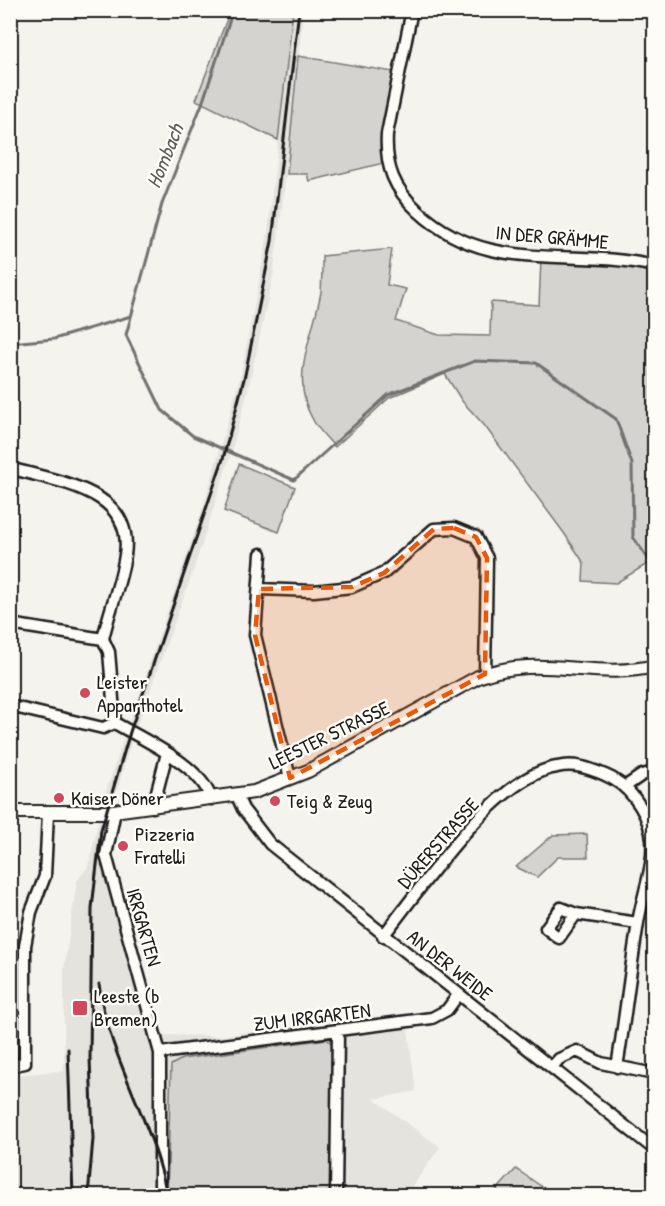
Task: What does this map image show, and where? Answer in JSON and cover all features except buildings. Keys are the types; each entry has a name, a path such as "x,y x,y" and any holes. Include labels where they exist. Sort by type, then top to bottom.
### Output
{"street":[{"name":"IN DER GRÄMME","path":"412,10 387,134 386,151 387,165 394,184 408,203 442,231 463,243 480,248 526,255 629,261 654,266"},
{"path":"10,468 89,491 113,508 120,521 125,554 103,639 109,652 116,723"},
{"path":"259,589 314,591 352,587 384,573 434,529 454,528 476,537 487,558 485,674"},
{"path":"261,554 255,635 290,778"},
{"path":"10,624 103,639"},
{"name":"LEESTER STRASSE","path":"10,812 115,811 237,796 290,778 370,739 485,674 517,666 636,670 654,666"},
{"path":"10,706 103,728 116,723"},
{"path":"116,723 179,762 205,784 212,799"},
{"path":"153,807 167,753"},
{"name":"DÜRERSTRASSE","path":"383,936 467,831 515,786 556,766 583,766 626,786"},
{"path":"618,1067 638,923 652,850 651,834 645,817 626,786 642,775 654,771"},
{"name":"AN DER WEIDE","path":"237,796 243,809 270,844 654,1149"},
{"name":"IRRGARTEN","path":"115,811 106,855 160,1053 160,1196"},
{"path":"10,1066 25,1063 25,946 31,912 45,876 48,813"},
{"path":"576,914 638,923"},
{"name":"ZUM IRRGARTEN","path":"160,1053 338,1033 432,1018 447,1010 458,995"},
{"path":"336,1196 338,1033"},
{"path":"552,1067 559,1059 577,1051 618,1067 654,1074"}],"highlighted area":[{"path":"454,528 476,537 487,558 485,674 290,778 255,635 259,589 352,587 384,573 434,529"}],"shaded area":[{"path":"230,11 293,11 278,140 196,100"},
{"path":"293,11 303,11 290,145 273,276 248,390 230,457 192,574 131,742 104,836 100,863 111,853 160,1035 219,1036 406,1015 416,1091 374,1099 440,1147 406,1195 11,1196 11,1077 64,1071 64,970 77,881 88,867 104,797 205,502 241,374 267,240"},
{"path":"298,56 394,72 385,127 384,163 309,181 307,174 287,174"},
{"path":"392,249 387,285 406,289 396,321 439,335 490,336 491,302 539,305 541,260 629,265 654,271 654,570 647,564 616,583 583,581 584,563 564,533 484,425 462,401 445,374 389,398 335,447 319,430 305,403 303,371 321,292 322,256"},
{"path":"239,464 295,487 279,532 224,511"},
{"path":"587,834 588,857 558,857 537,877 516,867 553,835"},
{"path":"327,1039 334,1046 332,1195 167,1196 171,1065 182,1059"},
{"path":"516,1169 554,1195 492,1195"}],"waterway":[{"name":"Hombach","path":"233,10 202,104 162,204 126,335 162,410 193,436 294,480 388,395 475,361 536,363 616,419 632,464 633,537 654,567"},
{"path":"10,343 54,339 131,316"}],"railway":[{"path":"88,1196 93,1139 90,1058 92,908 101,830 130,732 223,459 245,375 272,241 299,10"},
{"path":"99,984 112,1038 152,1142 167,1196"},
{"path":"68,1049 73,1196"}],"place":[{"name":"Leister Apparthotel","path":"85,693"},
{"name":"Kaiser Döner","path":"59,798"},
{"name":"Teig & Zeug","path":"275,801"},
{"name":"Pizzeria Fratelli","path":"123,846"},
{"name":"Leeste (b Bremen)","path":"80,1008"}]}
